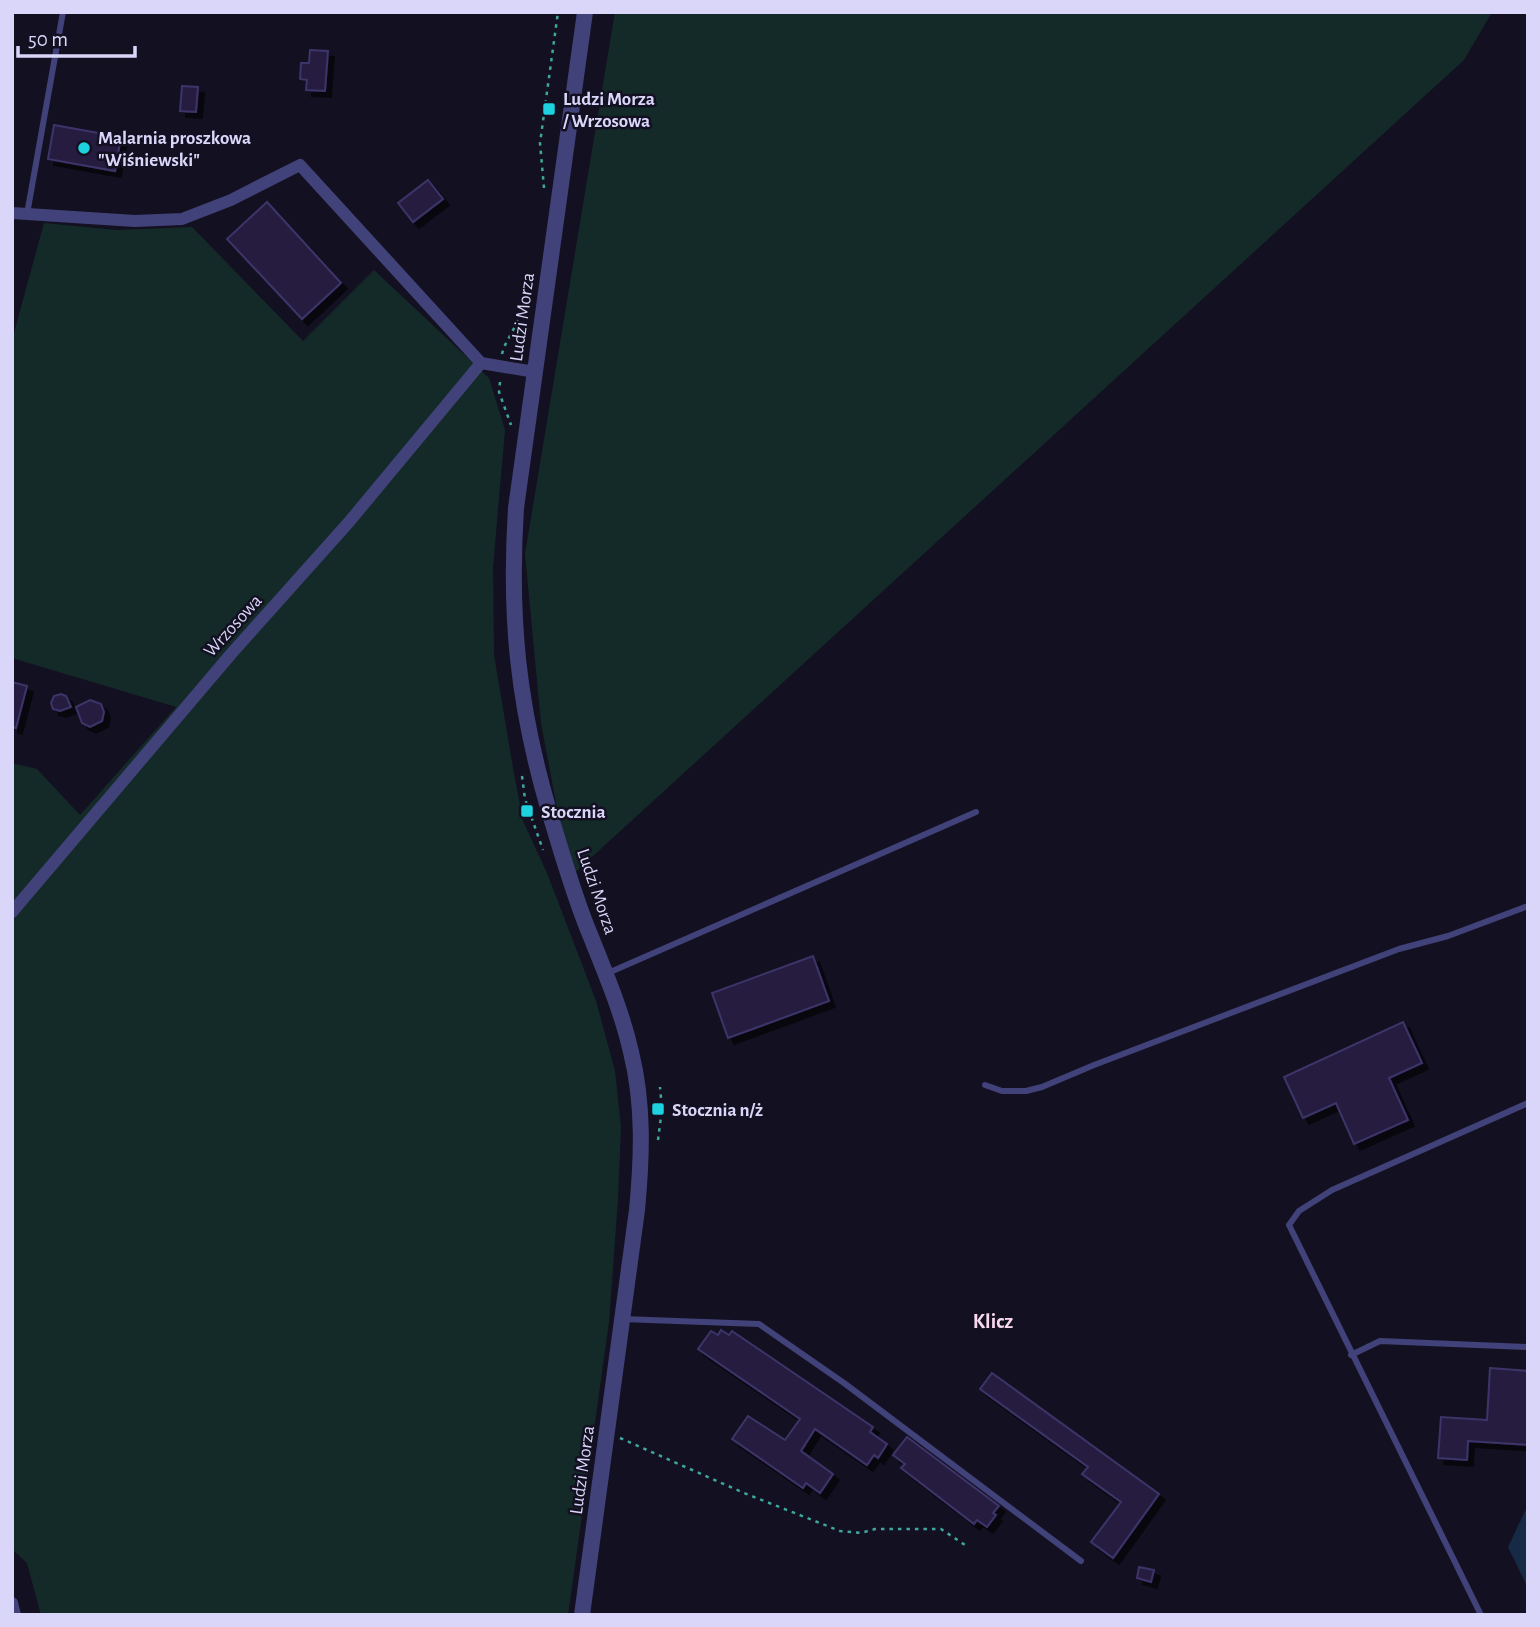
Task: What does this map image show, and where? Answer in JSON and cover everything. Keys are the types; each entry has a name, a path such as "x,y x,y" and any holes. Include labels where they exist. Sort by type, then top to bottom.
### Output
{"street":[{"name":"Ludzi Morza","path":"582,1615 639,1192 642,1147 640,1107 632,1054 621,1013 586,925 548,810 526,721 516,653 512,564 516,508 585,12"},
{"path":"12,213 135,221 183,219 231,200 300,165 481,363 535,372"},
{"name":"Wrzosowa","path":"12,912 135,765 349,522 481,363"},
{"path":"12,1603 15,1615"}],"lane":[{"path":"27,214 63,12"},
{"path":"606,974 976,812"},
{"path":"985,1085 1002,1091 1026,1091 1042,1087 1399,948 1448,936 1528,906"},
{"path":"1482,1615 1289,1225 1299,1211 1332,1191 1528,1103"},
{"path":"622,1320 759,1324 844,1383 1081,1560"},
{"path":"1351,1354 1380,1341 1528,1347"}],"path":[{"path":"544,191 540,143 558,12"},
{"path":"511,435 511,425 499,392 500,367 504,346 528,303"},
{"path":"522,776 525,799 537,838 547,859"},
{"path":"607,1433 744,1493 840,1531 861,1533 875,1529 941,1529 968,1547"}],"green space":[{"path":"615,12 1492,12 1464,60 570,877 541,723 525,554"},
{"path":"44,223 116,230 192,227 303,341 374,270 489,378 505,430 493,567 494,655 513,768 523,821 547,873 596,1001 615,1071 621,1127 609,1322 568,1615 41,1615 27,1563 12,1549 12,763 37,769 80,815 176,707 12,658 12,340"}],"water":[{"path":"1528,1505 1528,1588 1508,1547"}],"building":[{"path":"310,50 328,51 325,91 306,90 307,80 300,79 301,63 309,63"},
{"path":"182,86 198,87 196,112 180,111"},
{"name":"Malarnia proszkowa \"Wiśniewski\"","path":"54,125 121,137 115,171 48,159"},
{"path":"428,180 443,199 413,222 398,203"},
{"path":"267,202 341,283 302,319 227,239"},
{"path":"12,682 27,686 16,728 12,727"},
{"path":"54,696 66,696 71,707 60,711 53,709 51,703"},
{"path":"90,700 101,704 104,712 102,721 90,727 82,723 76,707"},
{"path":"813,956 829,1001 728,1038 712,993"},
{"path":"1403,1022 1422,1063 1389,1078 1408,1120 1354,1144 1336,1103 1303,1118 1284,1077"},
{"path":"721,1330 729,1335 732,1331 873,1427 870,1432 887,1444 878,1458 874,1455 867,1465 815,1429 801,1451 833,1474 820,1493 806,1483 803,1488 732,1439 748,1416 785,1440 800,1419 698,1349 711,1331 718,1335"},
{"path":"1490,1368 1528,1371 1528,1445 1468,1441 1467,1460 1438,1458 1441,1417 1487,1420"},
{"path":"992,1373 1159,1494 1113,1558 1091,1542 1121,1502 1082,1474 1088,1467 980,1389"},
{"path":"907,1437 999,1506 987,1527 977,1520 974,1524 901,1468 905,1464 893,1455"},
{"path":"1139,1567 1154,1570 1151,1582 1137,1578"}],"place":[{"name":"Ludzi Morza / Wrzosowa","path":"549,109"},
{"name":"Malarnia proszkowa \"Wiśniewski\"","path":"84,148"},
{"name":"Stocznia","path":"527,811"},
{"name":"Stocznia n/ż","path":"658,1109"}],"district":[{"name":"Klicz","path":"993,1321"}]}
